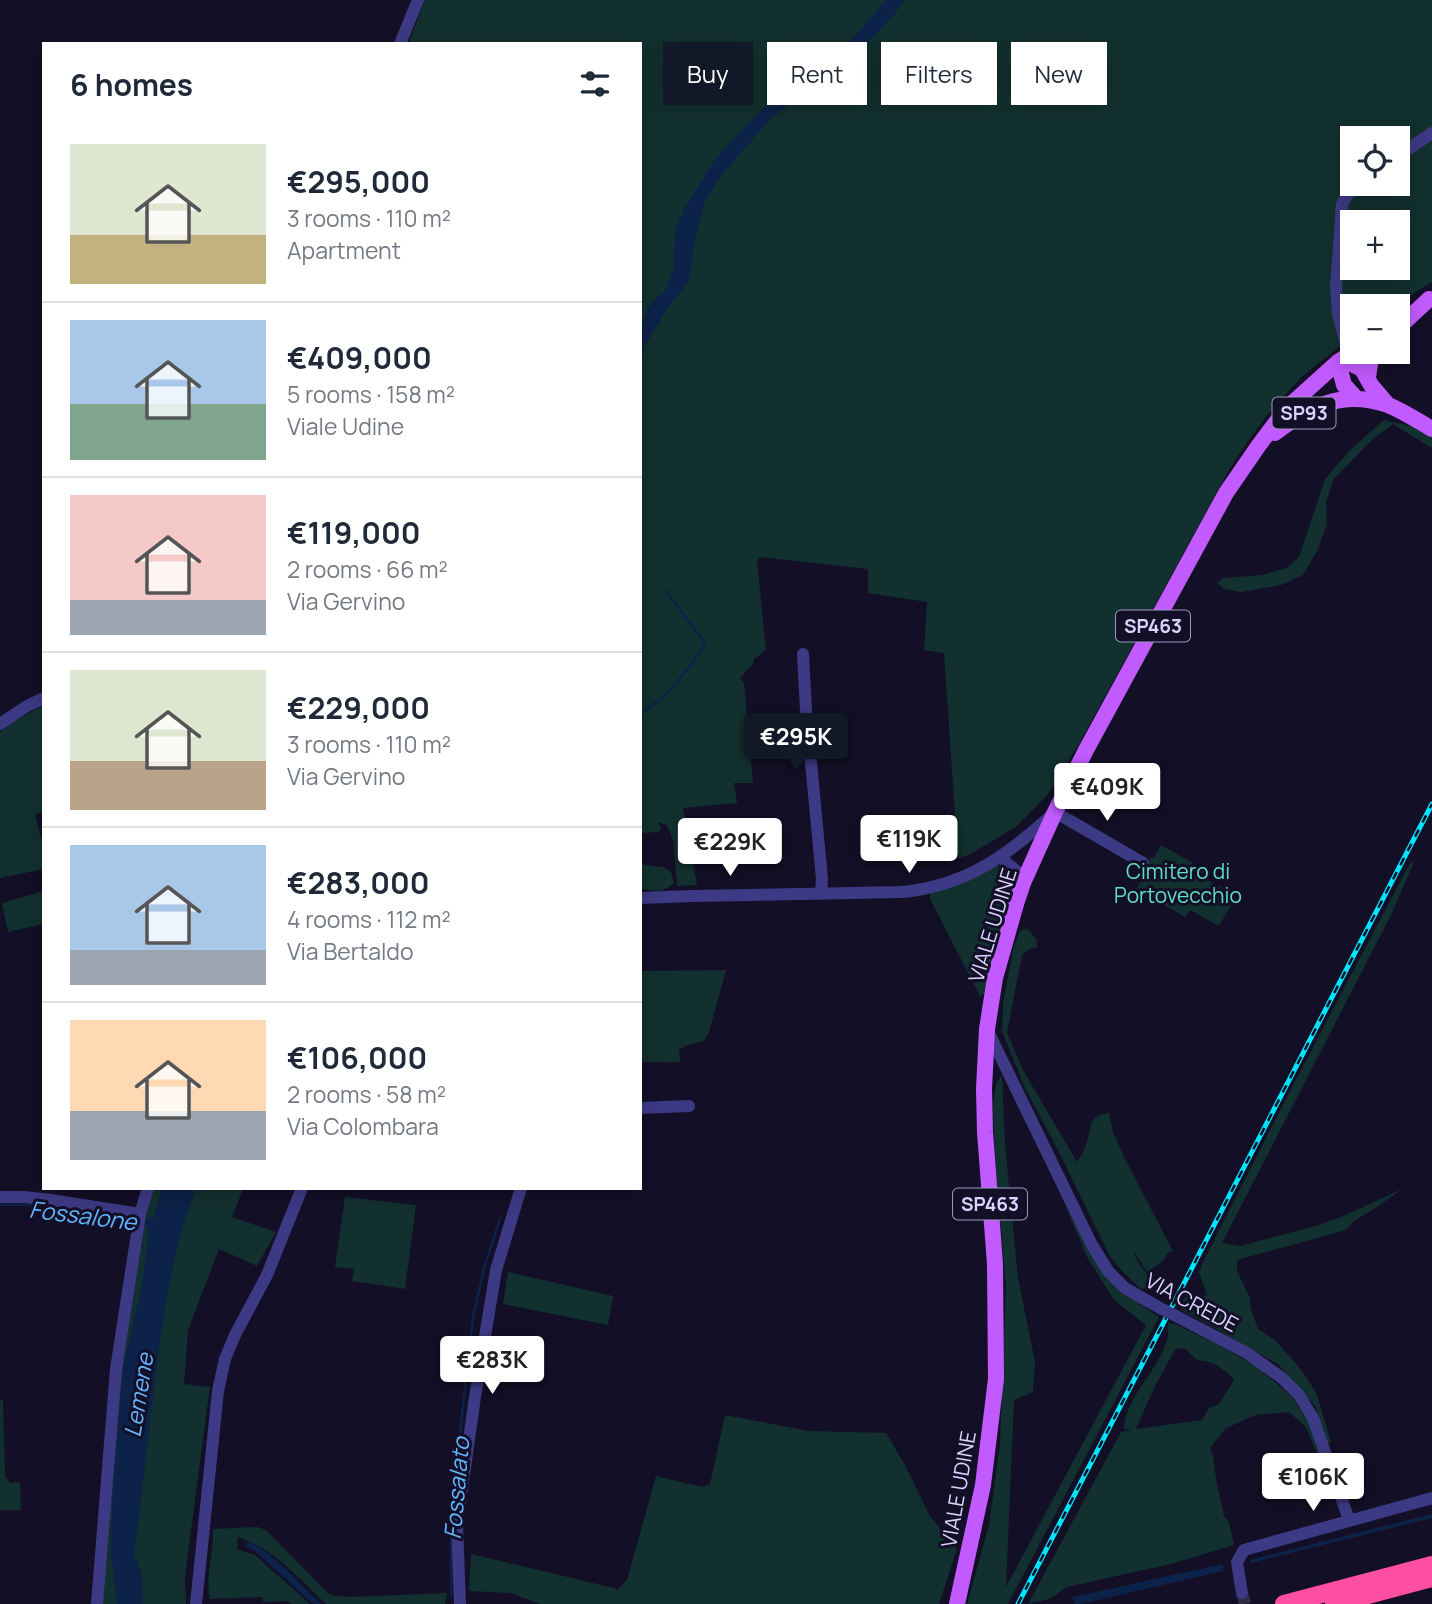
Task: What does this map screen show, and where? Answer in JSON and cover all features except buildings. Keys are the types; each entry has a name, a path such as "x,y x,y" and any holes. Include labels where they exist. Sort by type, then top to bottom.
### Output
{"highway":[{"path":"1284,1604 1432,1565"},
{"path":"1334,1604 1432,1578"}],"main road":[{"path":"1410,313 1431,298"},
{"path":"1410,317 1431,298"},
{"name":"VIALE UDINE","path":"957,1604 983,1485 996,1379 995,1264 985,1132 987,1028 995,978 1023,883 1086,750 1226,493 1287,408 1340,362"},
{"name":"SP93","path":"1346,364 1344,385 1356,398"},
{"name":"SP93","path":"1352,364 1362,369 1388,405"},
{"path":"1368,377 1370,364"},
{"name":"SP93","path":"1259,445 1292,420 1319,405 1338,399 1356,398 1388,405 1432,429"}],"street":[{"path":"401,42 418,0"},
{"path":"1410,148 1432,133"},
{"path":"1340,323 1336,287 1342,204 1347,196"},
{"path":"803,654 821,893"},
{"path":"0,724 42,699"},
{"path":"642,898 922,890 957,880 987,866 1020,843 1055,813 1143,863"},
{"path":"1000,857 1020,874 1023,883"},
{"name":"VIA CREDE","path":"987,1028 1092,1245 1108,1271 1125,1288 1247,1353 1282,1378 1299,1395 1313,1418 1349,1520"},
{"path":"642,1108 690,1106"},
{"path":"97,1604 116,1369 148,1190"},
{"path":"196,1604 216,1404 223,1370 235,1335 267,1275 301,1190"},
{"path":"460,1604 457,1524 473,1410 495,1270 520,1190"},
{"path":"0,1197 51,1200 140,1221"},
{"path":"1242,1593 1237,1562 1244,1550 1432,1498"}],"green space":[{"path":"425,0 1432,0 1432,282 1410,296 1340,294 1340,346 1307,373 1281,399 1229,470 1079,744 1048,794 1017,826 969,855 958,858 944,653 924,650 927,602 868,593 868,569 760,557 757,561 766,650 753,660 754,663 740,678 744,683 753,783 734,783 737,803 683,808 697,885 677,886 673,840 667,825 657,822 661,827 659,832 642,833 642,42 409,42"},
{"path":"1384,420 1415,427 1432,436 1432,448 1393,424 1374,438 1334,479 1326,502 1327,525 1317,551 1303,575 1281,585 1241,592 1224,589 1217,583 1223,578 1262,575 1287,568 1299,557 1325,479 1351,449"},
{"path":"42,706 42,812 35,814 42,841 42,869 0,878 0,732"},
{"name":"Cimitero di Portovecchio","path":"1161,845 1210,873 1207,880 1236,896 1219,926 1190,910 1185,917 1136,889 1151,857 1154,858"},
{"path":"1415,860 1391,915 1222,1243 1240,1246 1315,1226 1402,1189 1354,1221 1346,1230 1237,1260 1237,1271 1250,1298 1258,1329 1276,1341 1316,1392 1331,1442 1328,1444 1316,1407 1279,1365 1181,1310 1179,1304 1195,1292 1207,1295 1199,1272 1207,1254 1409,865"},
{"path":"642,864 663,867 671,872 674,883 654,891 642,889"},
{"path":"997,865 1013,874 1015,882 987,993 980,996 930,899 930,892"},
{"path":"42,892 42,924 8,932 2,903"},
{"path":"1027,928 1037,940 1037,947 1022,955 1007,1033 1023,1070 1077,1162 1094,1119 1109,1113 1113,1132 1126,1161 1173,1251 1167,1253 1164,1260 1147,1272 1133,1250 1144,1270 1160,1286 1141,1289 1110,1257 1025,1088 1002,1031 1003,1004 1013,949 1020,931"},
{"path":"726,970 709,1032 704,1041 679,1050 680,1062 642,1062 642,971"},
{"path":"1002,1075 1005,1144 1018,1278 1035,1362 1033,1392 1014,1400 1006,1587 1146,1325 1114,1300 1087,1257 1044,1155 1121,1291 1159,1317 1008,1604 967,1604 989,1525 1000,1444 1006,1286 993,1106 996,1084"},
{"path":"151,1190 243,1190 232,1217 276,1232 257,1266 219,1249 188,1330 184,1384 210,1387 185,1576 186,1604 101,1604 113,1424 143,1218"},
{"path":"345,1197 416,1205 405,1289 352,1281 354,1269 335,1267"},
{"path":"508,1272 613,1296 608,1325 503,1304"},
{"path":"1168,1323 1219,1345 1259,1368 1292,1397 1312,1427 1321,1457 1318,1457 1306,1427 1289,1412 1256,1415 1226,1428 1210,1448 1224,1516 1229,1522 1234,1545 1175,1563 1067,1587 1049,1599 1028,1604 1121,1432 1132,1430 1124,1429 1126,1417 1163,1351 1168,1338","holes":["1176,1348 1186,1349 1197,1359 1219,1367 1234,1380 1219,1404 1209,1408 1202,1420 1136,1429"]},
{"path":"3,1399 5,1475 10,1483 20,1482 21,1510 0,1510 0,1400"},
{"path":"725,1415 809,1431 886,1433 930,1516 957,1549 939,1604 540,1604 510,1593 469,1591 471,1554 618,1589 627,1580 656,1476 702,1487 710,1484"},
{"path":"257,1527 266,1530 329,1594 349,1597 447,1593 445,1604 326,1604 263,1548 238,1537 237,1549 255,1555 310,1604 263,1602 263,1597 210,1599 208,1582 213,1529"}],"water":[{"path":"886,0 905,0 867,44 848,42"},
{"path":"767,104 789,105 771,118 721,176 705,202 695,240 689,281 667,309 642,355 642,321 652,302 665,291 674,267 676,228 683,211 715,159"},
{"name":"Lemene","path":"161,1190 195,1190 177,1247 159,1349 134,1556 141,1573 143,1604 117,1604 111,1553 113,1483 123,1368 141,1289 149,1233 145,1224 147,1219 154,1217"},
{"path":"1432,1514 1432,1518 1251,1563 1250,1560 1257,1558"},
{"path":"248,1541 275,1560 322,1604 313,1604 255,1551 245,1546"},
{"path":"1223,1564 1223,1571 1081,1604 1075,1604 1072,1597"}],"waterway":[{"path":"642,713 666,695 705,643 666,591"},
{"name":"Fossalone","path":"0,1205 29,1205 135,1222"},
{"name":"Fossalato","path":"451,1525 473,1317 500,1218"},
{"name":"Fossalato","path":"451,1532 451,1595"}],"tunnel":[{"path":"1242,1593 1245,1604"}],"railway":[{"path":"1018,1604 1432,804"}]}
